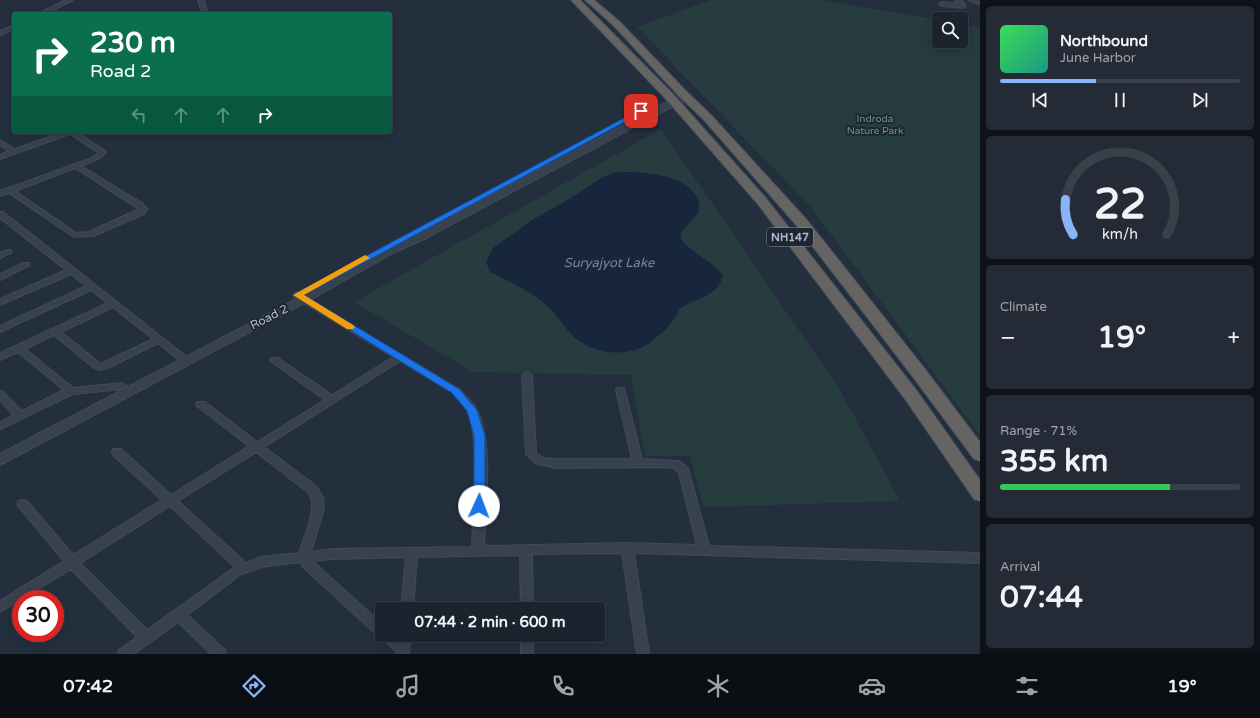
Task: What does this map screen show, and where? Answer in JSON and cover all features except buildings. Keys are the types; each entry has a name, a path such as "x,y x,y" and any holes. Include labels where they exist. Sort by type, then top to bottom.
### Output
{"highway":[{"name":"NH147","path":"575,0 678,97 708,118 802,223 919,373 980,455"},
{"name":"NH147","path":"589,0 616,23 761,200 911,395 980,494"}],"street":[{"path":"44,12 70,0"},
{"path":"200,0 204,12"},
{"path":"942,4 963,6 958,0"},
{"path":"972,0 980,2"},
{"path":"0,33 12,28"},
{"name":"Road 2","path":"0,460 182,358 425,235 678,97"},
{"path":"0,157 64,134"},
{"path":"0,194 76,166 100,156 103,152 73,134"},
{"path":"0,142 15,152"},
{"path":"10,191 74,235 90,234 141,212 143,209 139,205 76,166"},
{"path":"0,214 182,358"},
{"path":"0,256 8,252"},
{"path":"0,277 26,265"},
{"path":"0,302 72,271"},
{"path":"0,329 92,286"},
{"path":"300,297 456,391 472,410 480,436 478,551"},
{"path":"0,358 113,304"},
{"path":"55,331 100,367 105,366 158,340"},
{"path":"19,348 71,391"},
{"path":"0,607 400,357"},
{"name":"Road 2","path":"0,450 122,386 182,358"},
{"path":"275,360 332,400"},
{"path":"527,375 531,454 534,458 542,462 556,464 659,463 677,465 684,471 704,549"},
{"path":"0,426 71,391 122,386"},
{"path":"621,390 638,464"},
{"path":"0,394 21,416"},
{"path":"201,404 312,490 317,498 318,509 304,556 307,564 375,626"},
{"path":"117,452 244,568"},
{"path":"22,504 72,562 146,638"},
{"path":"627,548 643,654"},
{"path":"124,654 236,571 261,562 304,556 412,552 627,548 980,558"},
{"path":"526,551 526,602"},
{"path":"408,602 412,552"},
{"path":"178,614 220,654"},
{"path":"393,642 403,653"},
{"path":"403,653 404,642"},
{"path":"527,642 527,654"}],"green space":[{"name":"Indroda Nature Park","path":"711,0 818,0 932,19 932,48 968,48 968,25 980,27 980,435 810,206 637,27"},
{"path":"661,129 840,390 900,501 703,507 690,456 645,456 631,375 473,372 354,302"}],"water":[{"name":"Suryajyot Lake","path":"624,172 666,176 685,185 692,191 699,201 699,212 682,231 680,238 723,275 715,290 706,296 682,307 667,328 645,346 635,350 612,352 589,347 579,341 571,334 549,307 525,290 490,272 486,262 493,248 532,220 603,177 613,173"}],"slow traffic":[{"path":"350,327 297,295 365,258"}],"route":[{"path":"479,506 480,436 472,410 456,391 297,295 641,111"}]}
